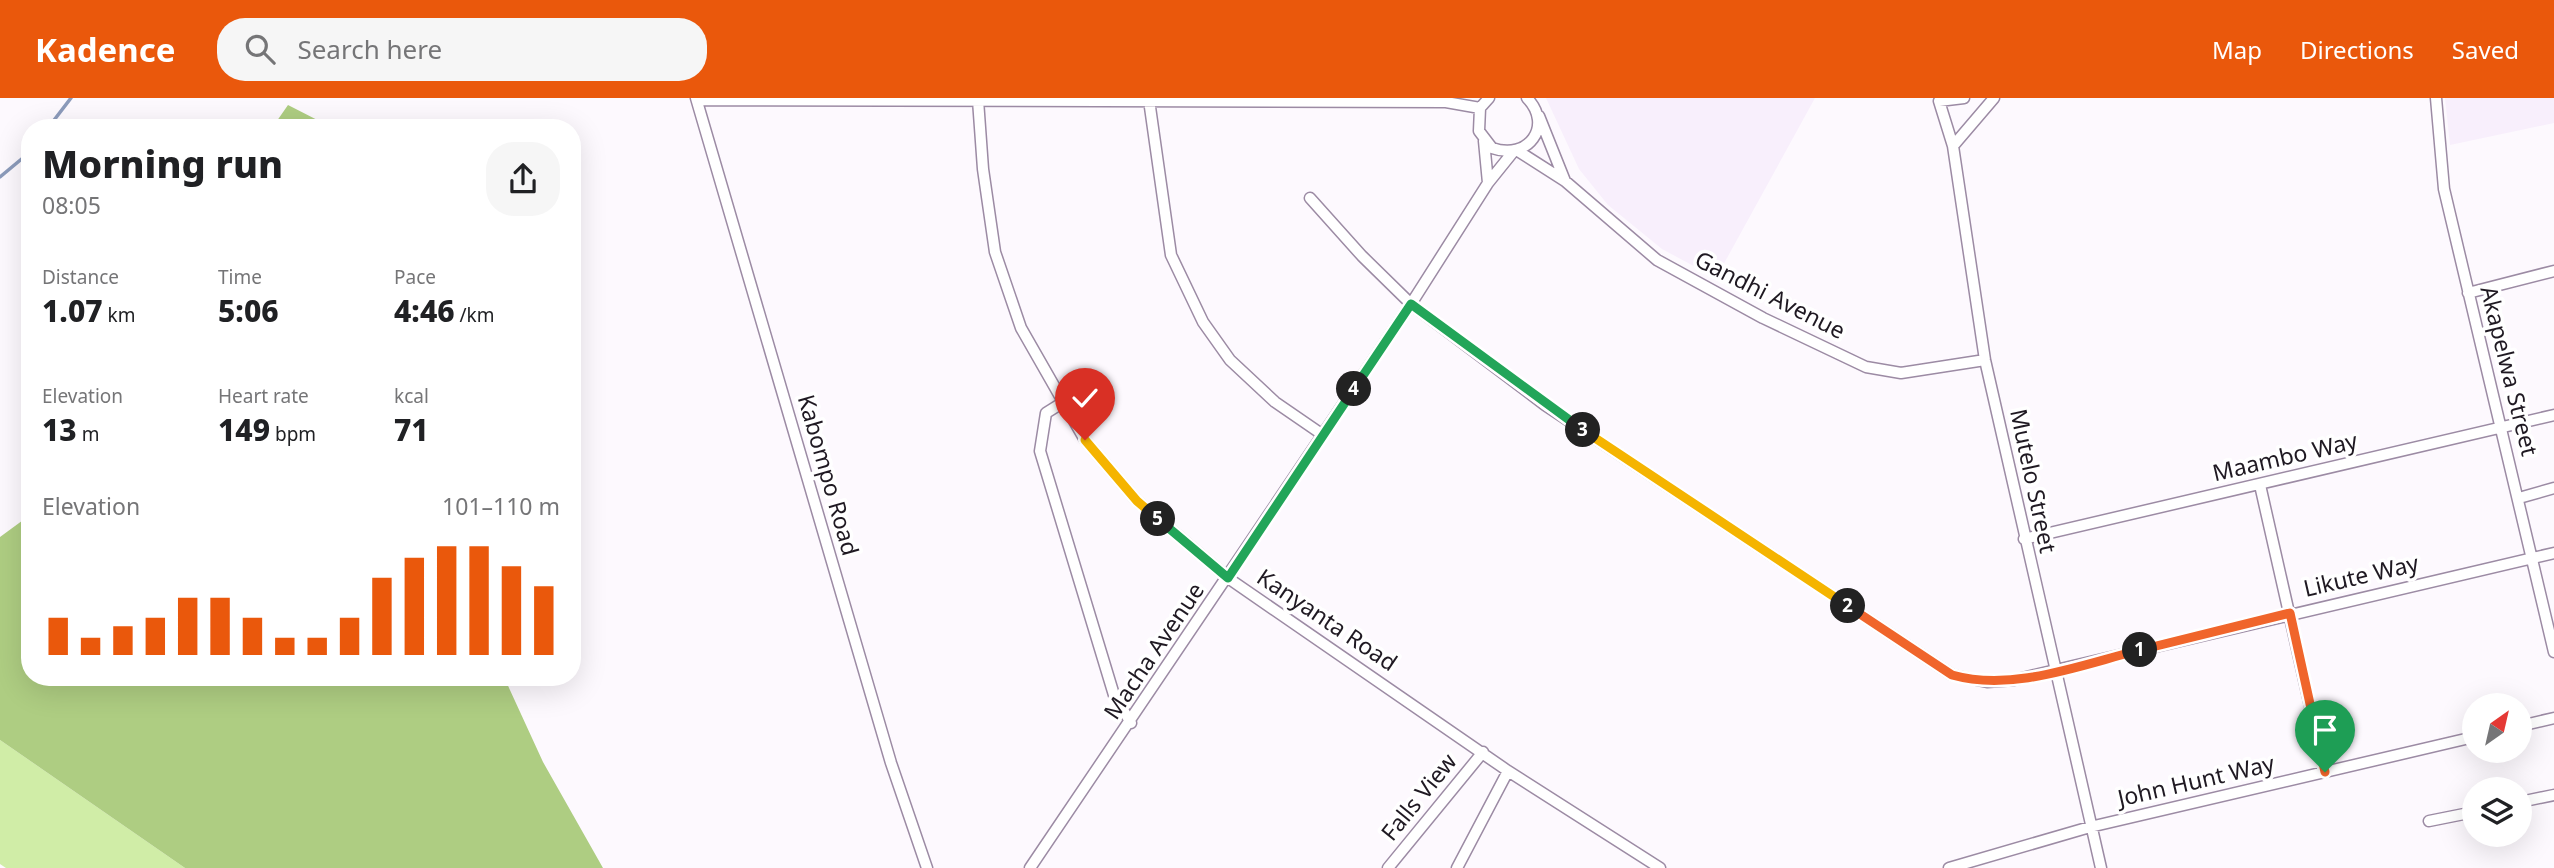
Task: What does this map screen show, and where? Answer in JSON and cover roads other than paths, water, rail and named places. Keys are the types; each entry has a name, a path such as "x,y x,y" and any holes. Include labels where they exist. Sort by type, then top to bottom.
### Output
{"street":[{"name":"Gandhi Avenue","path":"1527,98 1537,113 1564,181"},
{"name":"Mutelo Street","path":"1964,98 1939,101 1952,146 1985,360 2101,868"},
{"path":"1952,146 1994,98"},
{"name":"Akapelwa Street","path":"2436,98 2444,189 2554,652"},
{"path":"697,99 1484,102 1479,131 1484,141 1488,183"},
{"name":"Kabompo Road","path":"697,99 891,763 928,865"},
{"name":"Kanyanta Road","path":"978,100 983,170 995,251 1021,328 1085,440 1137,501 1228,578 1508,771 1660,868"},
{"path":"1149,100 1171,255 1203,322 1230,360 1275,402 1323,435"},
{"name":"Macha Avenue","path":"1033,865 1411,304 1488,183 1516,151 1526,146 1537,131 1537,113"},
{"name":"Gandhi Avenue","path":"1484,141 1492,148 1516,151 1564,181 1657,260 1763,318 1866,367 1901,373 1985,360"},
{"name":"Likute Way","path":"1310,198 1362,256 1411,304 1545,405 1952,675 1987,682 2014,680 2554,553"},
{"path":"2468,293 2554,271"},
{"path":"1062,403 1046,413 1040,451 1114,695 1131,723"},
{"name":"Maambo Way","path":"2024,538 2554,415"},
{"path":"2260,485 2325,772"},
{"path":"2519,498 2554,488"},
{"path":"2532,723 2554,718"},
{"name":"John Hunt Way","path":"2090,827 2462,740"},
{"name":"Falls View","path":"1388,868 1483,752"},
{"path":"1457,868 1508,771"},
{"path":"2532,800 2554,795"},
{"path":"2429,821 2462,814"},
{"path":"1949,868 2090,827"}],"waterway":[{"path":"55,119 71,98"},
{"path":"0,177 21,160"}]}
